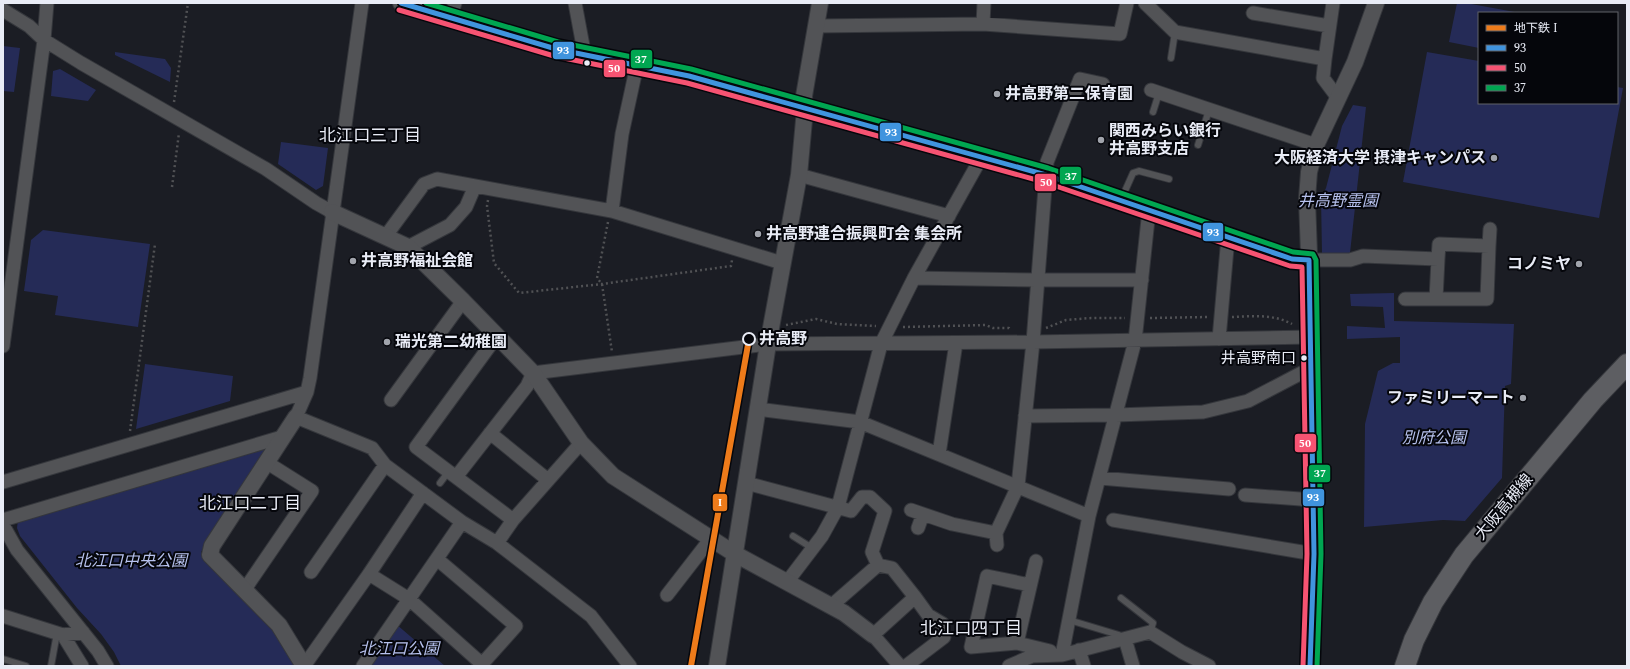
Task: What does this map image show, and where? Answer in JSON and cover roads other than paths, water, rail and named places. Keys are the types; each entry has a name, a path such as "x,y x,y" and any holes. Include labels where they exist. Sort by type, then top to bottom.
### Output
{"main road":[{"name":"大阪高槻線","path":"1405,666 1414,640 1433,602 1464,555 1593,400 1627,364"}],"street":[{"path":"3,346 44,40 47,3"},
{"path":"362,3 307,392 296,417 212,546 210,556 280,625 304,666 369,574 423,493"},
{"path":"575,3 583,46 583,55"},
{"path":"716,666 736,554 757,409 799,175 805,109 804,96 820,3"},
{"path":"983,24 984,3"},
{"path":"816,26 983,24 1120,34 1127,3"},
{"path":"1145,3 1175,32 1325,59"},
{"path":"1333,3 1323,78 1338,98"},
{"path":"1310,666 1314,554 1314,500 1311,368 1312,337 1307,199 1309,172 1316,145 1355,62 1376,3"},
{"path":"406,4 453,10 556,49 689,76 1046,175 1292,259 1350,260 1363,256 1438,259"},
{"path":"3,10 29,26 44,40 81,63 266,169 316,203 332,212 408,247 533,373 581,443 613,476 736,554 844,613 873,635 900,666"},
{"path":"1253,13 1329,26"},
{"path":"610,215 622,134 637,66"},
{"path":"911,510 996,539 1018,486 1033,337 1047,162 1080,79 1103,84"},
{"path":"1155,92 1316,145"},
{"path":"787,582 822,536 838,507 881,344 914,278 981,158"},
{"path":"799,175 949,216"},
{"path":"385,237 424,184 437,179 610,215 782,263"},
{"path":"408,247 450,225 466,207 475,186"},
{"path":"1062,655 1090,516 1135,341 1149,210"},
{"path":"1405,299 1436,299 1487,303 1490,228"},
{"path":"1219,339 1228,237"},
{"path":"1436,299 1439,244 1489,246"},
{"path":"914,278 1142,280"},
{"path":"391,400 463,301"},
{"path":"497,336 416,447 514,520"},
{"path":"533,373 768,344 956,343 1033,337 1135,341 1312,337"},
{"path":"939,454 956,343"},
{"path":"1025,416 1204,412 1248,401 1311,368"},
{"path":"452,474 490,433 526,386 533,373"},
{"path":"3,482 307,392"},
{"path":"757,409 860,422 1090,516"},
{"path":"296,417 372,448 385,465 462,522 497,543 591,616 630,666"},
{"path":"490,433 548,480"},
{"path":"3,520 282,437"},
{"path":"497,543 514,520 581,443"},
{"path":"245,589 312,491 266,462"},
{"path":"311,572 385,465"},
{"path":"1100,478 1229,489"},
{"path":"746,483 838,507 851,512 862,498 870,497 885,512 872,552 878,565"},
{"path":"1245,495 1314,500"},
{"path":"918,528 923,514"},
{"path":"1113,520 1314,554"},
{"path":"363,666 462,522"},
{"path":"3,525 17,550 98,651 107,666"},
{"path":"667,595 712,538"},
{"path":"369,574 409,599 482,664 516,626 437,559"},
{"path":"1017,643 1036,561"},
{"path":"878,565 892,568 928,615 944,630 906,666"},
{"path":"831,606 878,565"},
{"path":"1030,585 987,576 972,647 1017,643 1044,648 1062,655"},
{"path":"873,635 915,597"},
{"path":"3,616 60,634 82,632"},
{"path":"1009,666 1032,656 1062,655 1150,632 1182,652 1209,666"},
{"path":"60,634 77,662"},
{"path":"1125,639 1133,666"},
{"path":"709,666 720,648"},
{"path":"720,648 723,666"},
{"path":"1079,650 1084,666"},
{"path":"1182,652 1186,666"}],"lane":[{"path":"1171,58 1175,32"},
{"path":"1153,112 1155,92"},
{"path":"1198,145 1209,110"},
{"path":"1121,200 1133,173 1139,171 1169,179"},
{"path":"440,483 452,474"},
{"path":"793,536 812,548"},
{"path":"1121,598 1153,623 1150,632"},
{"path":"1069,620 1119,635 1125,639"},
{"path":"51,666 60,634"},
{"path":"3,659 26,666"}],"metro line":[{"name":"I","path":"691,666 749,339"}],"place":[{"name":"井高野第二保育園","path":"997,94"},
{"name":"関西みらい銀行 井高野支店","path":"1101,140"},
{"name":"大阪経済大学 摂津キャンパス","path":"1494,158"},
{"name":"井高野連合振興町会 集会所","path":"758,234"},
{"name":"井高野福祉会館","path":"353,261"},
{"name":"コノミヤ","path":"1579,264"},
{"name":"井高野","path":"749,339"},
{"name":"瑞光第二幼稚園","path":"387,342"},
{"name":"井高野南口","path":"1304,358"},
{"name":"ファミリーマート","path":"1523,398"}],"district":[{"name":"北江口三丁目","path":"370,136"},
{"name":"北江口二丁目","path":"250,504"},
{"name":"北江口四丁目","path":"971,629"}],"park label":[{"name":"井高野霊園","path":"1338,201"},
{"name":"別府公園","path":"1434,438"},
{"name":"北江口中央公園","path":"131,561"},
{"name":"北江口公園","path":"399,649"}]}
